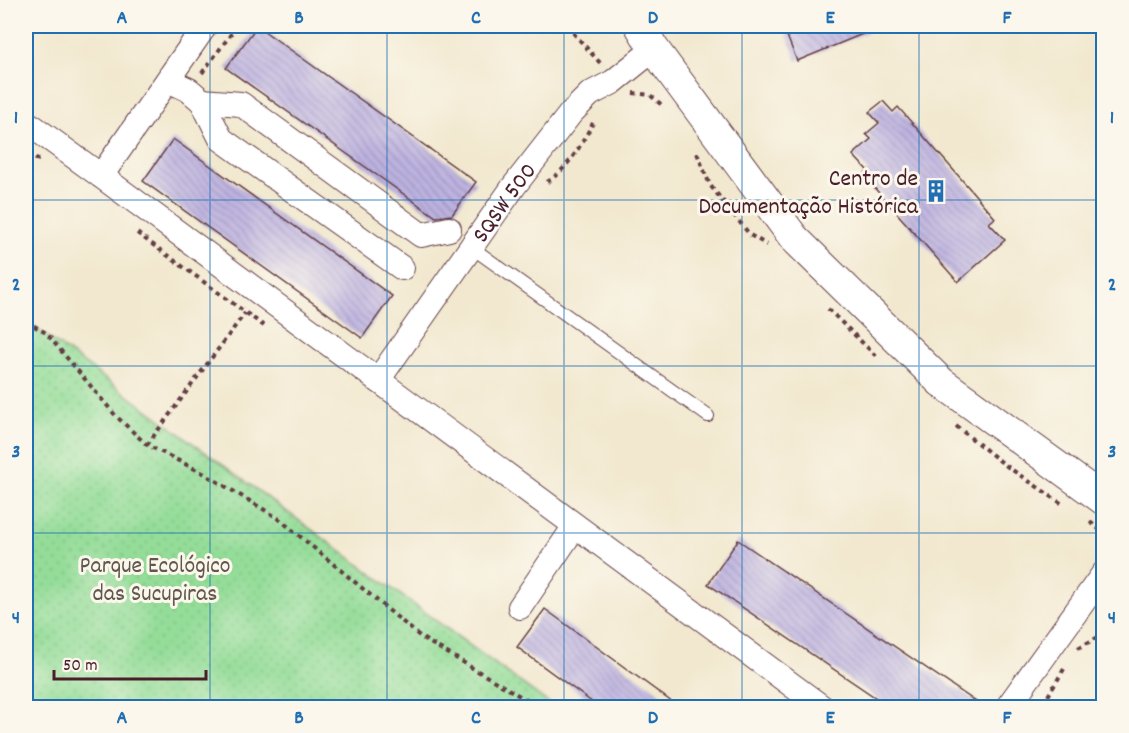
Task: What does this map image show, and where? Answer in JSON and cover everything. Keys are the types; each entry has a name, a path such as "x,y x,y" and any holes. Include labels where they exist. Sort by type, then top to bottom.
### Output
{"street":[{"path":"101,176 205,26"},
{"path":"647,37 794,238 941,382 1095,509"},
{"name":"SQSW 500","path":"378,380 514,186 572,113 590,94 613,82 647,37"},
{"path":"168,80 196,95 241,104 421,235 449,229"},
{"path":"196,95 221,139 402,268"},
{"path":"26,126 32,126 101,176 823,708"},
{"path":"520,606 575,526"},
{"path":"1007,708 1104,573"}],"lane":[{"path":"471,247 708,417"}],"path":[{"path":"196,95 237,26"},
{"path":"567,26 606,70"},
{"path":"629,93 650,95 669,112"},
{"path":"544,184 558,175 581,146 598,114"},
{"path":"696,151 710,185 750,235 769,246"},
{"path":"147,445 261,294"},
{"path":"826,307 879,359"},
{"path":"26,321 46,333 116,416 147,445 203,473 278,518 422,638 540,708"},
{"path":"953,424 1005,465 1066,506"},
{"path":"1095,509 1104,533"},
{"path":"1072,657 1078,647 1104,634"},
{"path":"1048,696 1066,666"}],"green space":[{"name":"Parque Ecológico das Sucupiras","path":"26,321 554,707 26,707"}],"building":[{"path":"257,26 476,182 452,215 436,217 226,68"},
{"path":"783,26 882,26 797,61"},
{"name":"Centro de Documentação Histórica","path":"883,101 893,112 898,107 970,189 995,218 989,223 1005,240 958,282 863,175 868,171 853,155 871,139 866,134 879,123 869,112"},
{"path":"173,139 392,296 362,338 143,181"},
{"path":"738,540 985,708 891,708 708,584"},
{"path":"545,609 680,708 600,708 517,647"}],"place":[{"name":"Centro de Documentação Histórica","path":"936,191"}]}
